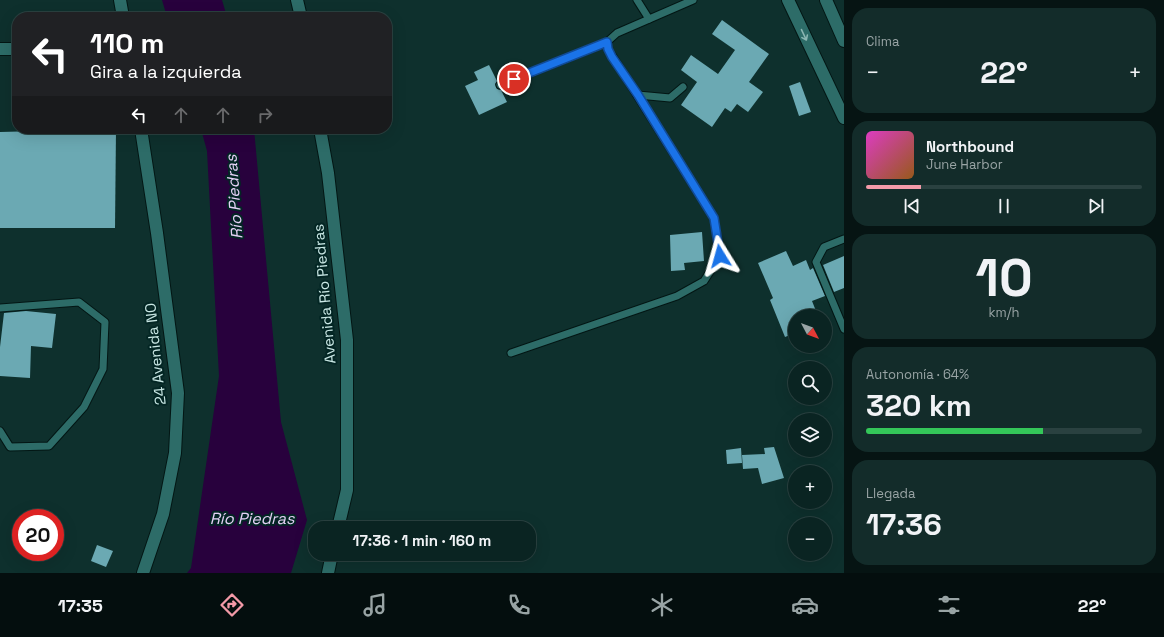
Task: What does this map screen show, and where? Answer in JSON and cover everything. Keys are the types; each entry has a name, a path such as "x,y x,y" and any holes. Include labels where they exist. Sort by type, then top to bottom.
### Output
{"street":[{"path":"120,0 122,12"},
{"path":"296,0 300,12"},
{"path":"788,0 844,118"},
{"path":"826,0 844,41"},
{"path":"0,49 12,49"},
{"name":"24 Avenida NO","path":"142,134 157,233 178,393 175,453 163,514 143,573"},
{"name":"Avenida Río Piedras","path":"321,134 328,173 347,340 347,490 340,521"},
{"path":"328,573 331,561"}],"lane":[{"path":"637,0 649,19"},
{"path":"500,85 607,42 617,32 693,0"},
{"path":"511,353 677,296 704,281 720,256 714,218 638,95 610,53 607,42"},
{"path":"638,95 670,98 683,87"},
{"path":"844,239 824,247 816,262 844,329"},
{"path":"0,308 78,302 105,322 103,369 84,407 49,446 10,447 0,432"}],"water":[{"path":"162,0 222,0 226,12 166,12"},
{"name":"Río Piedras","path":"202,134 254,134 281,422 307,520 291,573 187,573 191,568 219,376 207,151"}],"building":[{"path":"722,20 769,54 749,82 763,92 748,112 737,104 731,112 725,108 712,127 681,105 697,82 681,70 691,55 718,74 735,50 712,34"},
{"path":"489,65 497,81 495,84 496,87 497,89 501,90 507,102 479,115 465,86 478,80 474,72"},
{"path":"800,82 811,112 799,116 789,86"},
{"path":"0,132 12,132 12,134 116,134 115,228 0,228"},
{"path":"702,232 704,261 684,263 685,270 671,271 670,235"},
{"path":"786,251 793,266 806,260 810,270 813,268 825,296 812,301 815,309 788,309 788,336 785,337 770,300 773,298 758,263"},
{"path":"844,256 844,288 834,292 823,265"},
{"path":"26,311 56,314 52,348 31,346 30,378 0,376 0,347 4,313"},
{"path":"774,447 784,478 762,484 758,468 743,469 742,455 765,454 764,448"},
{"path":"741,448 742,463 727,464 726,450"},
{"path":"97,545 113,551 106,567 91,561"}],"route":[{"path":"514,79 607,42 608,49 612,57 638,95 714,218 720,256"}]}
